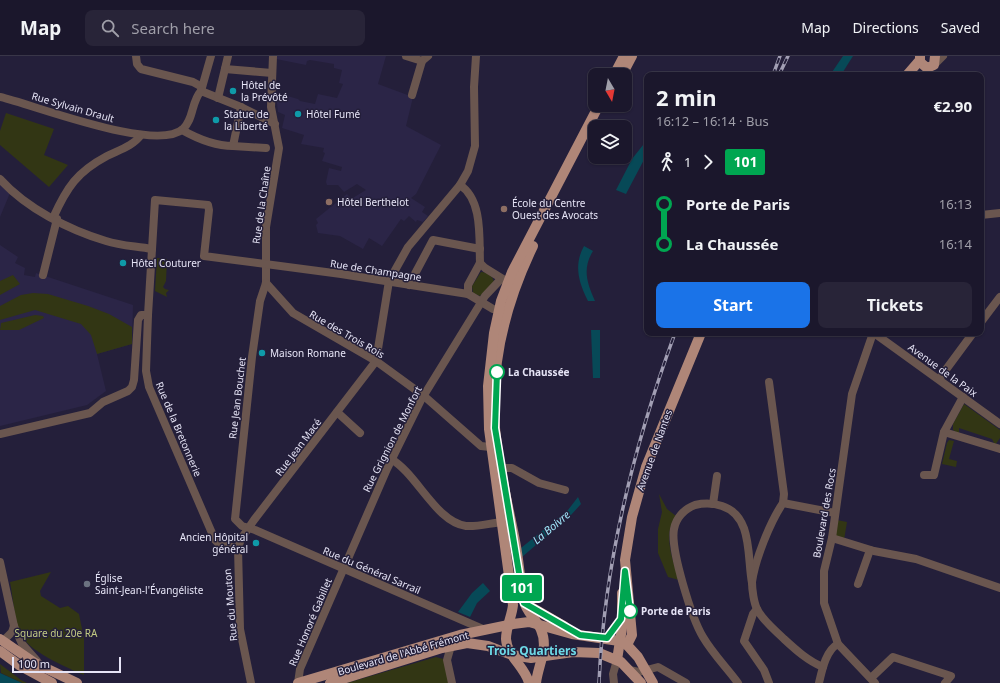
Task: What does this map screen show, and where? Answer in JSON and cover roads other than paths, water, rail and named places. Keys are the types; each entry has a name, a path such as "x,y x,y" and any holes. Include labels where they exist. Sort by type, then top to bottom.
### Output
{"main road":[{"path":"618,68 624,56"},
{"path":"626,68 632,56"},
{"path":"920,58 921,65 935,61"},
{"path":"909,72 920,58"},
{"path":"919,72 935,61"},
{"path":"529,683 526,673 512,655 507,643 508,625 513,605 490,447 487,409 490,356 502,312 508,282 595,112"},
{"path":"508,282 548,215 602,112"},
{"path":"502,312 494,409 495,428 524,603 538,624 543,638 542,657 536,683"},
{"name":"Avenue de Nantes","path":"622,645 621,619 628,534 646,467 700,336"},
{"name":"Avenue de Nantes","path":"622,645 632,635 625,571"},
{"path":"524,603 580,635"},
{"path":"607,638 621,619"},
{"path":"508,625 524,623 538,624 580,635 607,638 622,645 645,669 653,683"},
{"name":"Boulevard de l'Abbé Frémont","path":"298,683 460,635 508,625"},
{"name":"Boulevard de l'Abbé Frémont","path":"330,683 451,646 467,643 484,645 512,655"},
{"path":"1,644 43,668 77,683"},
{"path":"1,644 19,665 52,683"},
{"path":"599,653 622,645"},
{"path":"617,660 622,645"},
{"path":"512,655 531,658 581,651 599,653 617,660 630,670 642,683"}],"street":[{"path":"136,56 137,64 141,69 193,82 218,98 241,107 275,124"},
{"path":"211,56 202,89 196,97 188,121 182,130 194,138 210,143 266,148"},
{"path":"218,98 228,56"},
{"name":"Rue de la Chaîne","path":"265,264 266,227 278,148 272,107 273,56"},
{"path":"406,56 425,59 412,95"},
{"path":"376,361 389,281 408,247 460,185 471,162 475,146 474,87 476,56"},
{"path":"225,69 272,73"},
{"name":"Rue Sylvain Drault","path":"0,98 94,124 141,135 161,136 182,130"},
{"path":"233,146 241,107"},
{"path":"43,275 55,219 64,193 78,175 95,163 136,142 141,135"},
{"path":"0,179 24,200 55,219 106,241 152,250"},
{"path":"460,185 470,196 477,214 480,249 480,263 468,285 468,294"},
{"name":"Rue de la Bretonnerie","path":"204,256 209,208 207,204 155,200 146,371 149,387 209,527 218,544 238,548"},
{"path":"984,215 1000,213"},
{"path":"410,285 433,240 480,249"},
{"name":"Rue de Champagne","path":"204,256 389,281 468,294 482,303 502,312"},
{"path":"480,263 508,282"},
{"name":"Rue Jean Bouchet","path":"248,528 237,522 235,515 252,357 260,301 266,283 265,264"},
{"name":"Rue Grignion de Monfort","path":"343,569 391,459 424,396 482,303 508,282"},
{"name":"Rue des Trois Rois","path":"266,283 293,313 376,361 424,396 481,446 490,447"},
{"path":"984,318 1000,297"},
{"path":"0,434 90,413 103,402 130,389 134,380 138,320 141,315 148,315"},
{"name":"Boulevard des Rocs","path":"873,336 852,394 832,538 824,571 824,603 838,644 873,680"},
{"name":"Avenue de la Paix","path":"878,336 1000,424"},
{"path":"939,379 971,336"},
{"name":"Rue Jean Macé","path":"238,548 248,528 376,361"},
{"path":"752,583 762,548 778,510 783,503 784,494 769,382"},
{"path":"924,475 934,475 944,432 963,397"},
{"path":"337,412 360,433"},
{"path":"944,432 1000,450"},
{"path":"391,459 413,478 450,520 458,524 469,526 502,522"},
{"path":"501,468 512,468 539,483 565,490"},
{"path":"713,504 718,476"},
{"path":"783,503 835,513"},
{"path":"738,683 702,636 687,594 674,544 674,529 681,514 696,505 713,504 732,510 744,526 748,542 752,583 757,609 772,628 791,646 811,662 823,667"},
{"name":"Rue du Général Sarrail","path":"248,528 480,629 488,630"},
{"path":"832,538 870,550 916,559 999,586"},
{"name":"Rue du Mouton","path":"238,548 240,630 251,683"},
{"path":"858,584 870,550"},
{"path":"0,562 14,626 22,644 43,668"},
{"name":"Rue Honoré Gabillet","path":"298,683 300,669 343,569"},
{"path":"757,609 753,614 744,641 746,647 764,670 769,683"},
{"path":"1,644 12,632 14,626"},
{"path":"819,683 823,667 834,646 838,644"},
{"path":"451,646 447,660 452,683"},
{"path":"873,680 894,657 951,676 945,683"},
{"path":"614,683 613,674 617,660"},
{"path":"630,670 637,672 658,666 686,683"}],"water":[{"path":"843,56 853,56 843,72 832,72"},
{"path":"644,144 644,160 626,194 616,190 629,164 632,164 632,159"},
{"path":"584,246 593,251 588,264 587,276 595,301 588,301 579,279 579,259"},
{"path":"591,330 600,330 600,378 593,378"},
{"name":"La Boivre","path":"578,497 581,504 571,515 522,557 521,548 568,510"},
{"path":"483,583 490,591 477,603 470,617 458,612 472,593"},
{"path":"0,673 22,683 0,683"}],"railway":[{"path":"774,72 780,56"},
{"path":"780,72 788,56"},
{"path":"599,683 607,593 614,549 634,461 660,375 674,336"}],"place":[{"name":"Hôtel de la Prévôté","path":"233,91"},
{"name":"Hôtel Fumé","path":"298,114"},
{"name":"Statue de la Liberté","path":"216,120"},
{"name":"Hôtel Berthelot","path":"329,202"},
{"name":"École du Centre Ouest des Avocats","path":"504,209"},
{"name":"Hôtel Couturer","path":"123,263"},
{"name":"Maison Romane","path":"262,353"},
{"name":"La Chaussée","path":"497,372"},
{"name":"Ancien Hôpital général","path":"256,543"},
{"name":"Église Saint-Jean-l'Évangéliste","path":"87,584"},
{"name":"Porte de Paris","path":"630,611"}],"district":[{"name":"Trois Quartiers","path":"532,650"}],"park label":[{"name":"Square du 20e RA","path":"56,633"}]}
